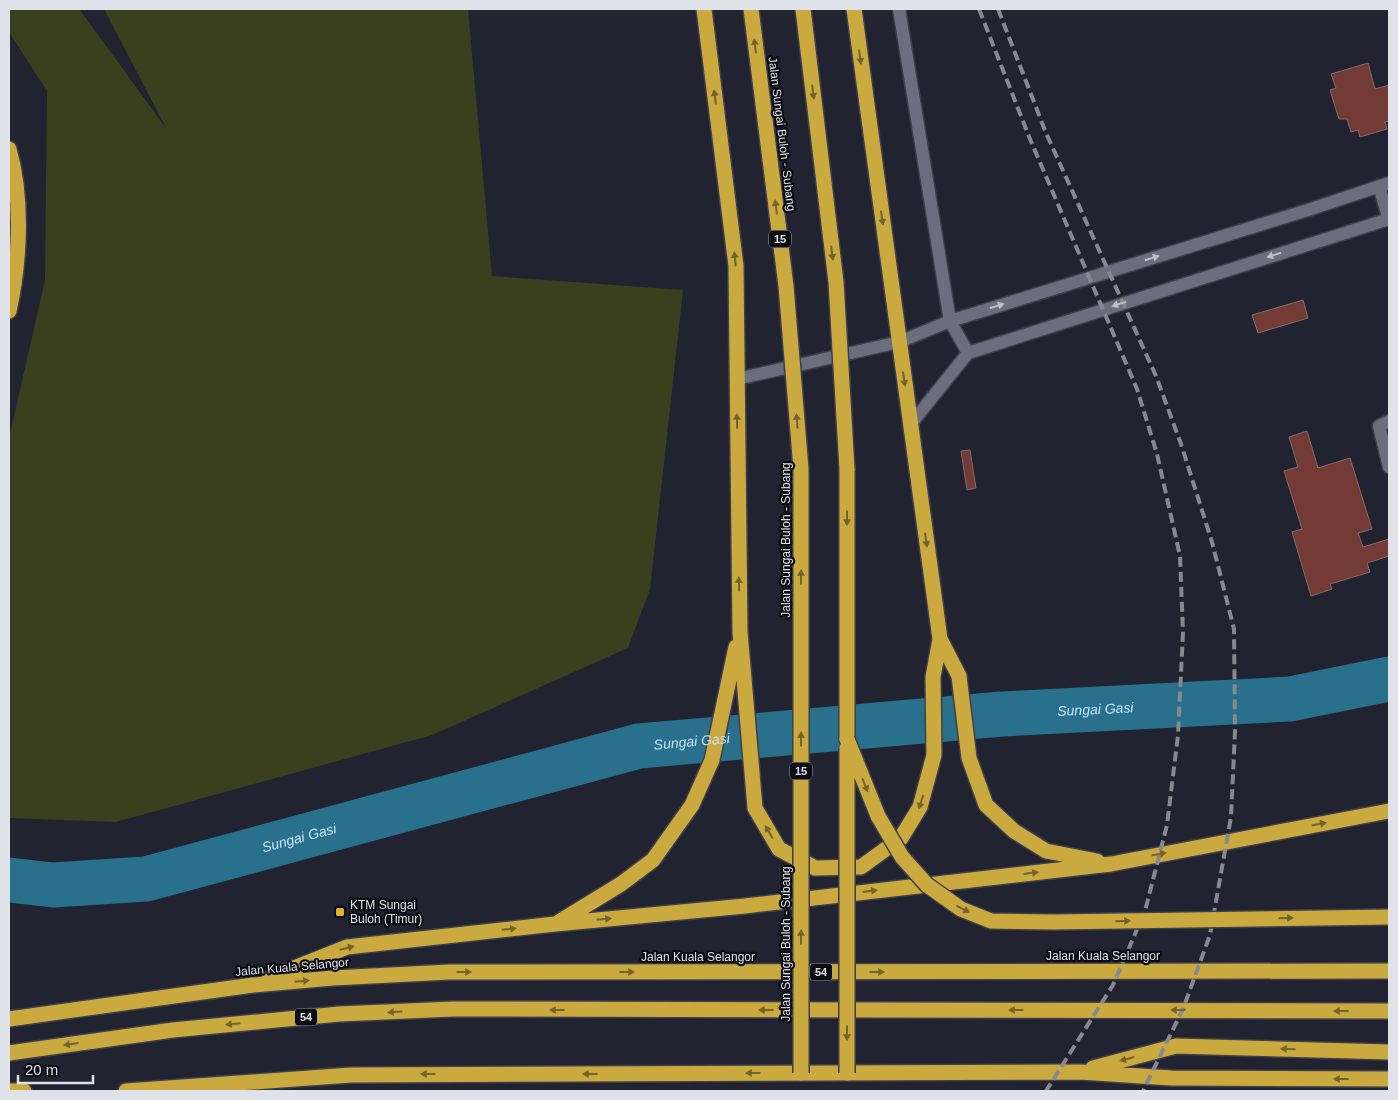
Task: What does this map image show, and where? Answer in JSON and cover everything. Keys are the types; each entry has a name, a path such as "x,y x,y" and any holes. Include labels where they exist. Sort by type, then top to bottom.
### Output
{"highway":[{"path":"704,9 736,266 740,632 755,808 779,849 814,868 861,867 901,838 920,807 934,755 934,677 940,639 854,9"},
{"name":"Jalan Sungai Buloh - Subang","path":"751,9 786,286 801,469 801,1073"},
{"path":"803,9 836,282 847,469 847,1073"},
{"path":"9,149 16,180 18,228 15,277 9,311"},
{"path":"555,924 621,884 653,860 692,805 712,760 740,632"},
{"path":"940,639 959,676 969,758 986,805 1014,831 1046,851 1111,864"},
{"path":"847,739 878,816 902,857 927,885 961,909 991,921 1054,922 1389,917"},
{"path":"253,985 347,947 555,924 745,906 1111,864 1389,811"},
{"name":"Jalan Kuala Selangor","path":"9,1019 253,985 333,978 449,972 1389,971"},
{"name":"54","path":"9,1053 173,1030 339,1014 453,1009 1389,1011"},
{"path":"1080,1072 1176,1046 1389,1052"},
{"path":"126,1091 350,1075 1080,1072 1171,1078 1389,1080"},
{"path":"9,1091 24,1091"}],"lane":[{"path":"899,9 950,321 968,353"},
{"path":"737,379 899,342 950,321 1384,185 1389,219 968,353 910,425"},
{"path":"1389,421 1380,426 1389,467"}],"green space":[{"path":"9,9 79,9 166,128 104,9 468,9 492,276 683,290 650,589 628,648 432,735 116,822 9,818 9,438 45,280 47,91 9,32"}],"building":[{"path":"1368,63 1375,89 1389,85 1389,121 1385,122 1387,129 1360,137 1358,130 1351,132 1347,119 1339,119 1330,90 1336,88 1331,74"},
{"path":"1303,300 1308,318 1258,333 1252,315"},
{"path":"1307,431 1318,468 1350,458 1372,529 1358,533 1363,547 1389,539 1389,556 1367,563 1370,572 1330,584 1332,589 1311,596 1292,532 1302,529 1284,471 1298,467 1289,437"},
{"path":"970,450 976,488 967,490 961,451"}],"waterway":[{"name":"Sungai Gasi","path":"9,880 53,885 146,879 639,746 1002,714 1290,699 1389,679"}],"railway":[{"path":"979,9 1030,139 1137,389 1157,454 1180,556 1183,633 1178,735 1167,825 1145,911 1113,985 1046,1091"},
{"path":"998,9 1046,133 1156,376 1181,444 1212,542 1234,629 1235,731 1231,817 1210,935 1183,1009 1143,1091"}],"place":[{"name":"KTM Sungai Buloh (Timur)","path":"340,912"}]}
